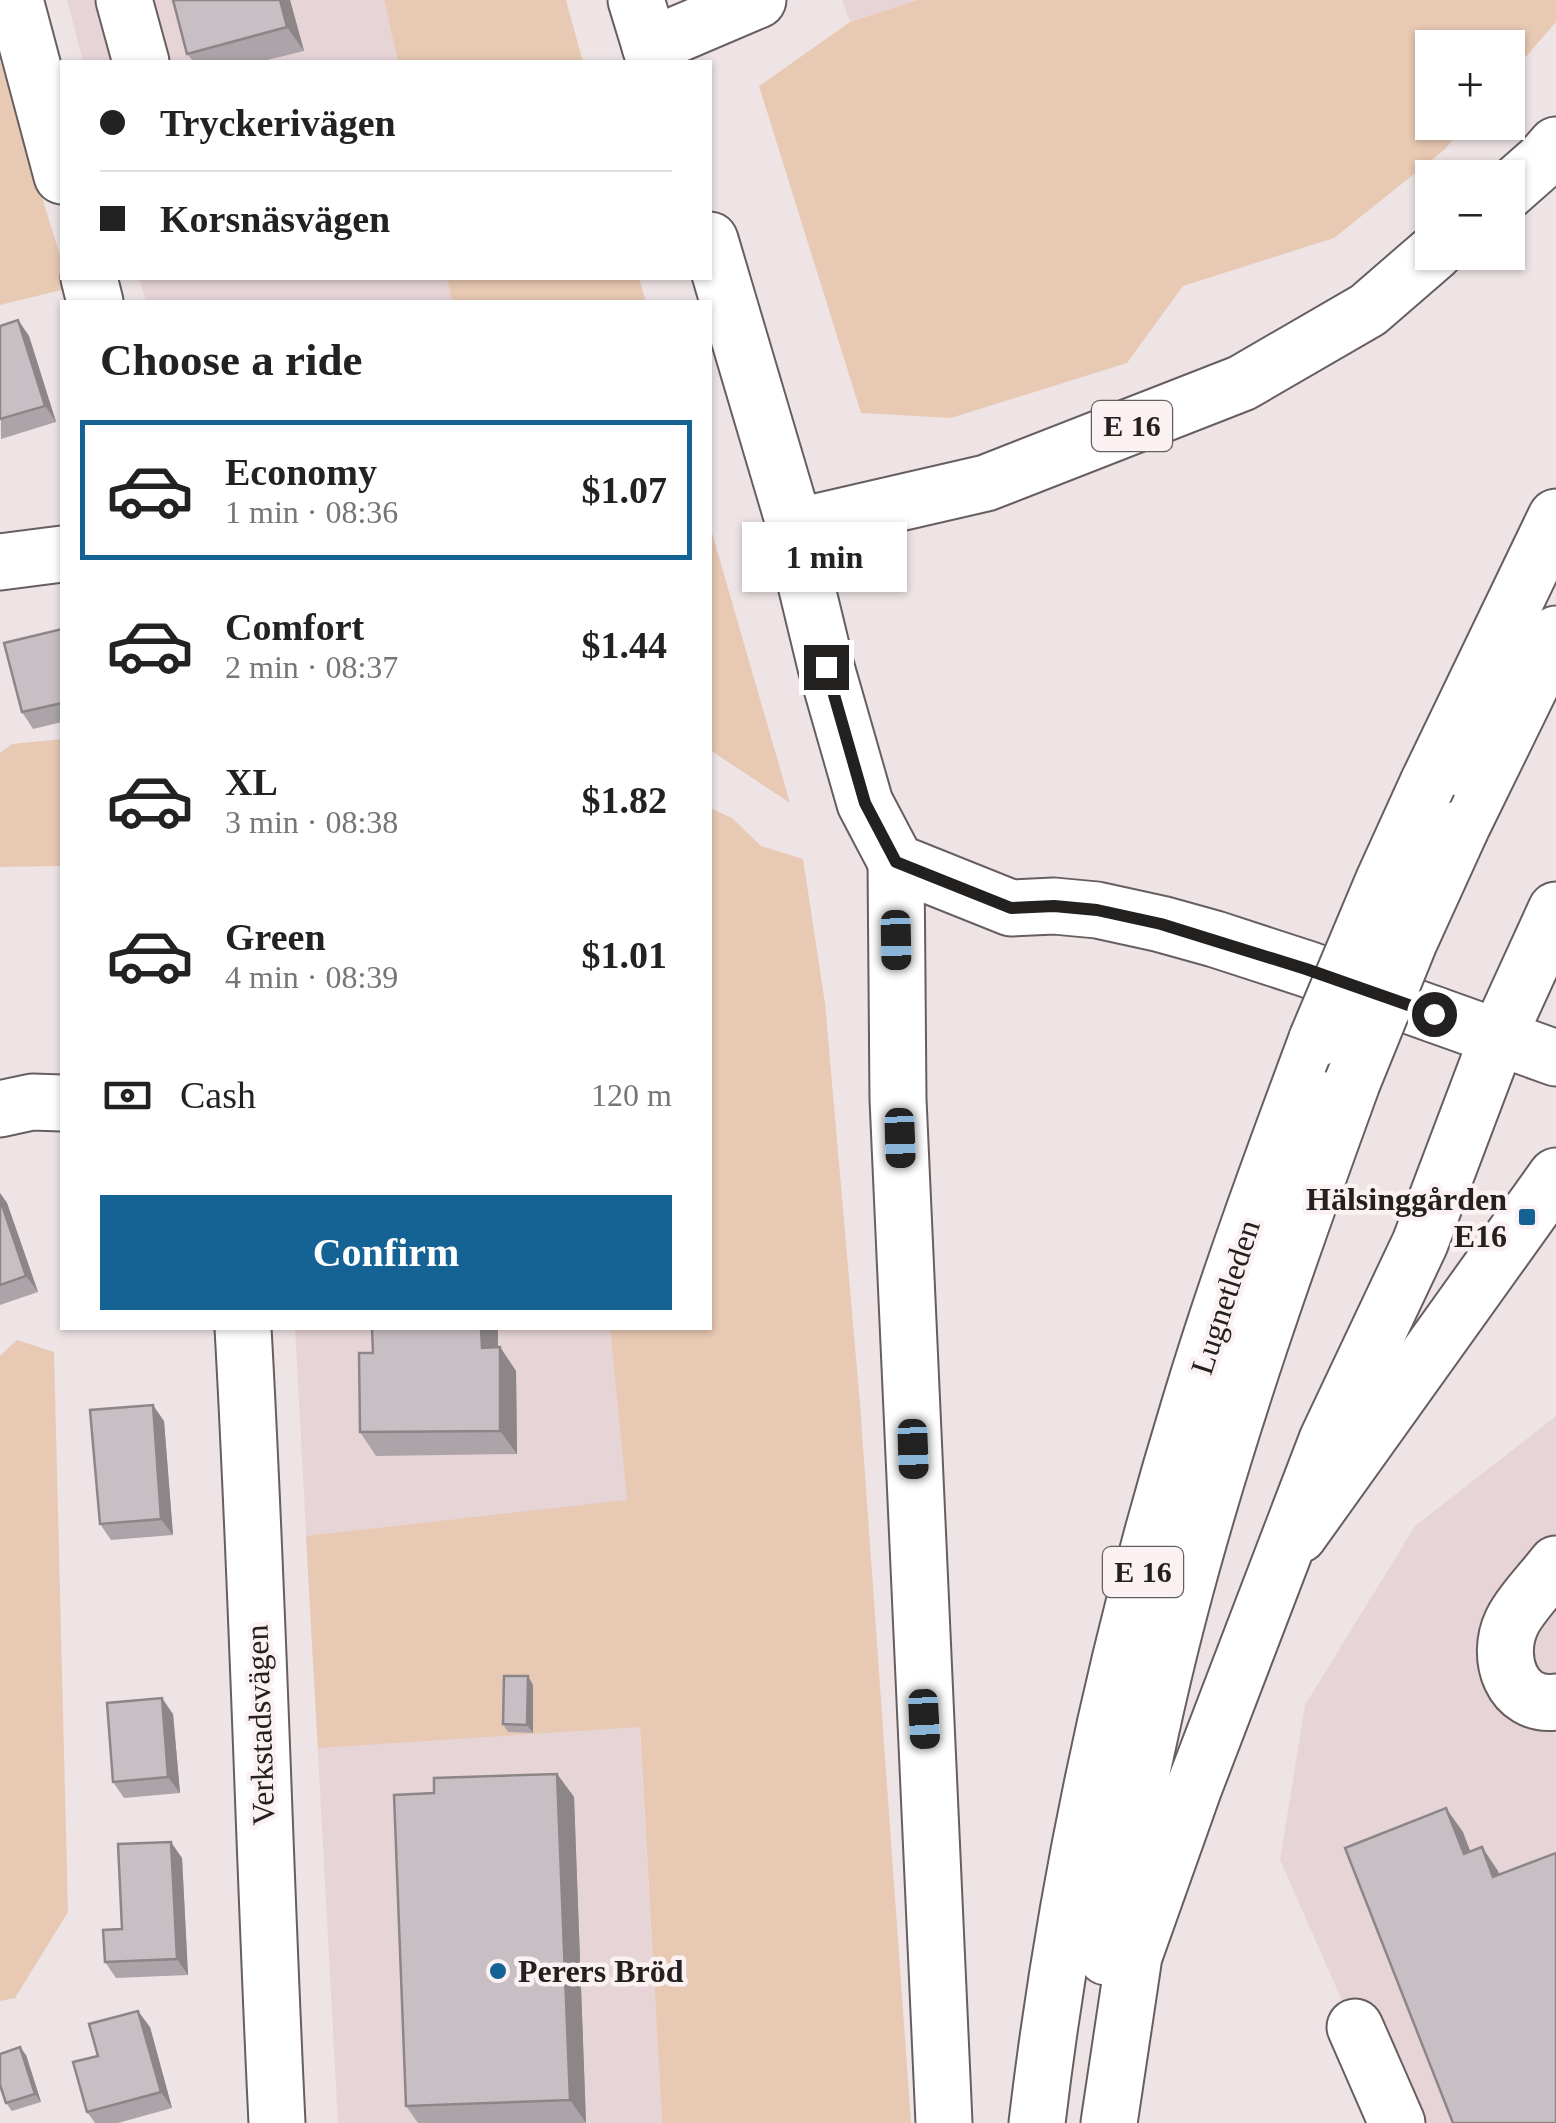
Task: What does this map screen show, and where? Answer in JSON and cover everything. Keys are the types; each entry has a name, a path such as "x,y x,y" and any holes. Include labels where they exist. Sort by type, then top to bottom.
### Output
{"main road":[{"path":"15,0 60,169"},
{"path":"124,0 141,60"},
{"path":"647,36 758,0"},
{"path":"1525,176 1556,145"},
{"path":"712,247 794,527 826,667 865,803 896,862 898,1098 944,2123"},
{"name":"E 16","path":"794,527 986,483 1242,384 1368,310 1415,269"},
{"name":"Lugnetleden","path":"1037,2123 1060,1955 1095,1765 1116,1672 1191,1400 1248,1227 1317,1039 1383,882 1556,517"},
{"path":"0,562 60,554"},
{"name":"Lugnetleden","path":"1084,2123 1103,1976 1145,1755 1180,1609 1222,1462 1352,1083 1410,940 1556,634"},
{"path":"896,862 1011,908 1097,910 1215,939 1556,1058"},
{"path":"1108,2123 1134,1956 1193,1790 1328,1440 1420,1243 1498,1037 1556,910"},
{"path":"0,1109 32,1102 60,1103"},
{"path":"1280,1562 1556,1176"},
{"name":"Verkstadsvägen","path":"243,1330 277,2123"},
{"path":"1556,1564 1512,1622 1506,1647 1510,1679 1520,1692 1543,1704 1556,1702"},
{"path":"1355,2028 1397,2123"}],"shaded area":[{"path":"67,0 384,0 398,60 82,60"},
{"path":"384,0 566,0 582,60 398,60"},
{"path":"842,0 918,0 850,22"},
{"path":"918,0 1556,0 1556,22 1525,58 1525,30 1415,30 1415,140 1453,140 1432,160 1415,160 1415,173 1334,238 1183,286 1127,363 951,418 861,413 759,86 850,22"},
{"path":"0,61 60,256 60,280 70,288 0,305"},
{"path":"140,280 447,280 452,300 145,300"},
{"path":"447,280 640,280 645,300 452,300"},
{"path":"712,533 790,803 712,751"},
{"path":"60,739 60,866 0,867 0,753 12,744"},
{"path":"712,809 732,818 761,846 803,859 825,1003 860,1404 911,2123 662,2123 640,1727 318,1748 306,1536 627,1500 610,1330 712,1330"},
{"path":"295,1330 610,1330 627,1500 662,2123 338,2123"},
{"path":"17,1340 54,1352 68,1912 15,1998 0,2001 0,1356"},
{"path":"1556,1416 1556,2123 1396,2123 1280,1860 1305,1705 1415,1526"}],"building":[{"path":"173,0 280,0 287,27 187,54"},
{"path":"18,320 45,406 0,419 0,326"},
{"path":"60,629 60,703 22,712 4,643"},
{"path":"0,1199 26,1276 0,1285"},
{"path":"372,1330 481,1330 482,1348 500,1347 500,1431 360,1432 359,1353 373,1353"},
{"path":"153,1405 161,1519 100,1524 90,1410"},
{"path":"504,1676 528,1676 527,1725 503,1724"},
{"path":"162,1698 168,1777 113,1782 107,1703"},
{"name":"Perers Bröd","path":"557,1774 570,2100 406,2106 394,1795 434,1793 434,1778"},
{"path":"1446,1808 1464,1854 1482,1847 1493,1877 1556,1853 1556,2123 1453,2123 1345,1848"},
{"path":"171,1842 177,1959 105,1962 103,1930 122,1929 118,1844"},
{"path":"138,2011 161,2092 87,2112 73,2062 98,2056 89,2024"},
{"path":"20,2047 35,2094 6,2103 0,2085 0,2054"}],"place":[{"name":"Hälsinggården E16","path":"1527,1217"},
{"name":"Perers Bröd","path":"498,1971"}],"route":[{"path":"826,667 865,803 896,862 1011,908 1097,910 1161,924 1434,1014"}]}
